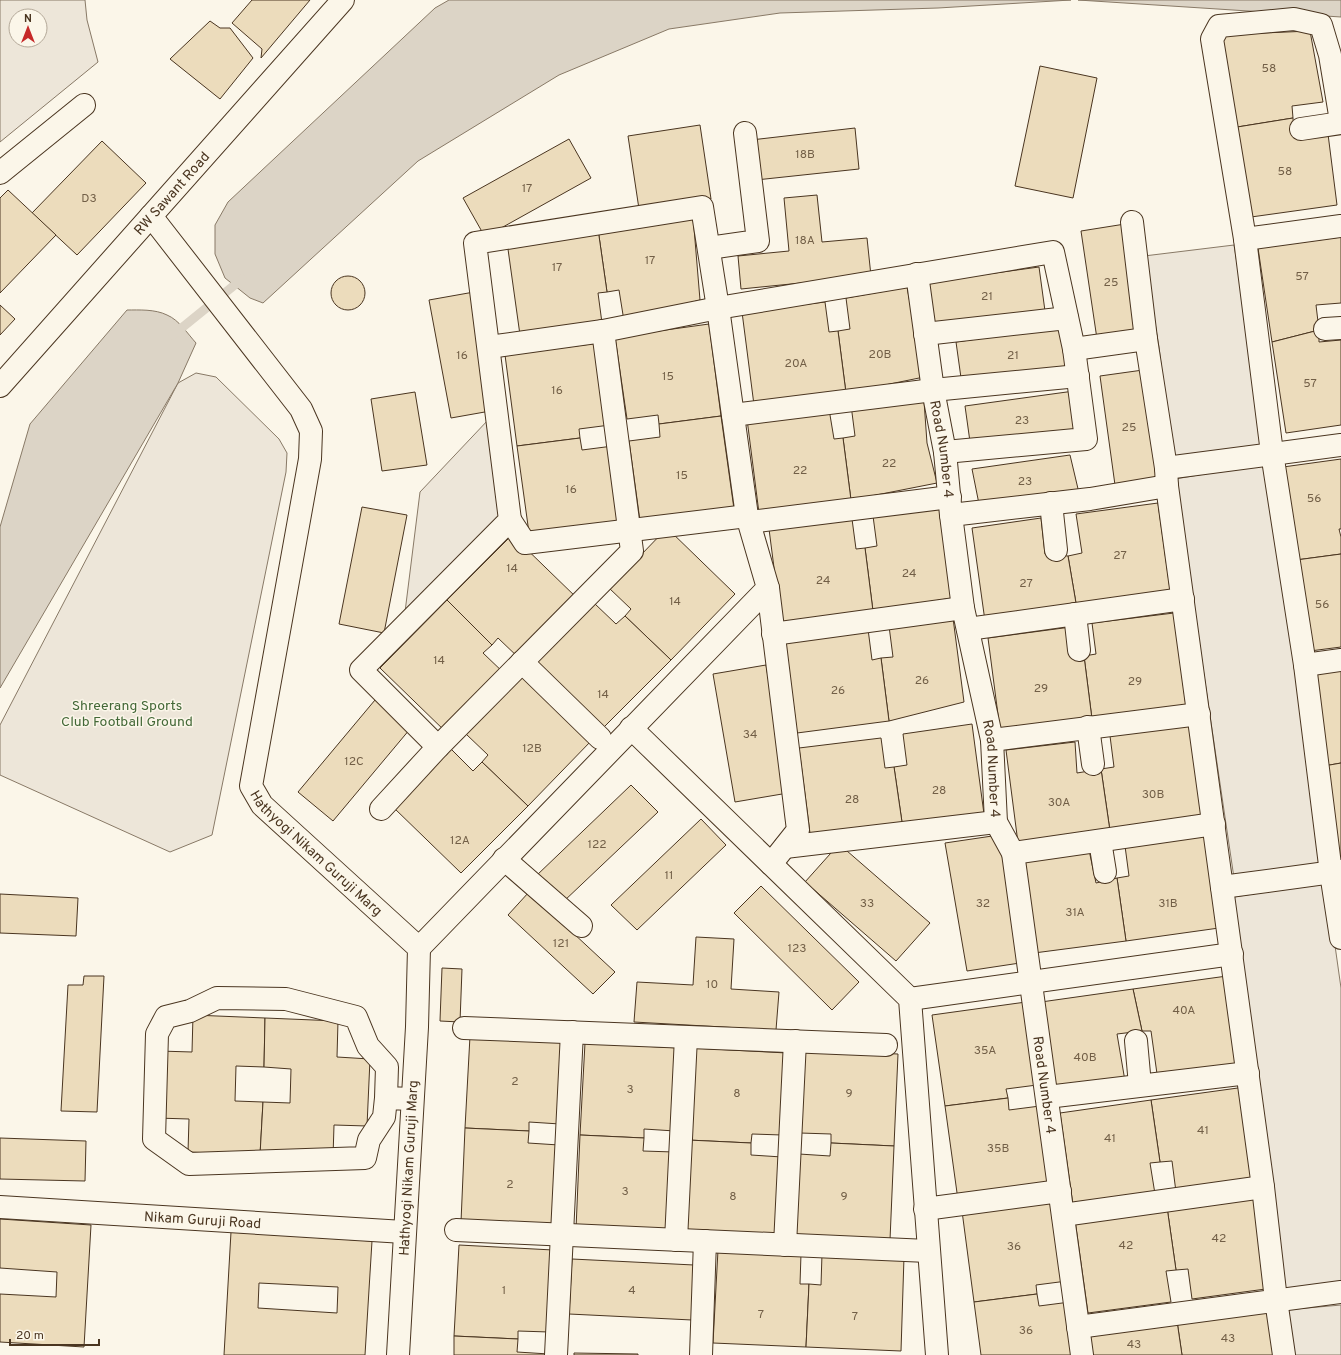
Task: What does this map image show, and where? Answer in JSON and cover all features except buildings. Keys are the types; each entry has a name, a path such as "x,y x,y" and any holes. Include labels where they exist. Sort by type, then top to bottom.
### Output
{"street":[{"name":"RW Sawant Road","path":"0,386 343,0"},
{"path":"1301,129 1341,118 1330,55 1321,25 1294,19 1219,26 1212,38 1245,239 1272,453 1336,872 1341,938"},
{"path":"0,173 84,105"},
{"path":"709,248 758,241 745,133"},
{"path":"771,864 798,830 768,588 748,519 702,207 475,243 510,520 525,543 630,529 748,519 950,506 1051,503 1090,499 1166,477 1272,453 1341,445"},
{"name":"Hathyogi Nikam Guruji Marg","path":"151,216 301,409 311,431 310,459 251,786 262,805 419,948 417,1026 398,1355"},
{"path":"1132,222 1146,339 1248,1073 1284,1355"},
{"path":"1245,239 1341,226"},
{"path":"489,347 603,331 718,308 1053,252 1074,349 1086,439 945,452"},
{"name":"Road Number 4","path":"917,274 933,390 945,452 950,506 966,619 992,740 996,822 1014,853 1082,1355"},
{"path":"925,334 1067,318"},
{"path":"381,809 438,747 632,551 603,331"},
{"path":"1074,349 1146,339"},
{"path":"733,415 933,390 1078,376"},
{"path":"1051,503 1056,550"},
{"path":"438,747 361,670 510,520"},
{"path":"419,948 768,588"},
{"path":"773,634 966,619 1075,614 1183,599"},
{"path":"1075,614 1079,650"},
{"path":"1305,665 1341,660"},
{"path":"522,662 600,738"},
{"path":"992,740 1199,714"},
{"path":"1088,727 1093,764"},
{"path":"632,728 910,999 937,1355"},
{"path":"785,847 996,822"},
{"path":"1014,853 1214,824"},
{"path":"1100,841 1105,872"},
{"path":"504,859 581,926"},
{"path":"1222,887 1336,872"},
{"path":"910,999 1232,954"},
{"path":"217,998 286,999 356,1017 368,1046 387,1067 386,1098 384,1117 369,1140 365,1158 188,1164 154,1139 157,1034 166,1017 190,1011 217,998"},
{"path":"464,1028 886,1045"},
{"path":"556,1355 572,1032"},
{"path":"676,1240 686,1037"},
{"path":"785,1245 796,1041"},
{"path":"1136,1041 1140,1085"},
{"path":"1047,1097 1248,1073"},
{"path":"386,1098 412,1099"},
{"path":"1063,1215 1263,1187"},
{"path":"925,1209 1060,1191"},
{"name":"Nikam Guruji Road","path":"0,1208 404,1232"},
{"path":"456,1230 928,1251"},
{"path":"701,1355 705,1241"},
{"path":"1078,1327 1341,1292"}],"green space":[{"path":"0,0 85,0 87,20 98,62 0,142"},
{"path":"1234,245 1268,450 1172,460 1159,347 1144,256"},
{"name":"Shreerang Sports Club Football Ground","path":"196,373 216,377 279,439 287,453 286,472 212,835 170,852 0,775 0,725 178,383"},
{"path":"489,419 501,517 405,612 420,492"},
{"path":"1269,463 1320,870 1234,878 1175,479"},
{"path":"1326,882 1341,988 1341,1286 1280,1293 1234,897"},
{"path":"1341,1305 1341,1355 1291,1355 1284,1310"}],"shaded area":[{"path":"449,0 1071,0 938,8 780,13 669,29 559,75 418,161 263,303 250,298 225,278 215,254 215,225 228,202 435,8"},
{"path":"1078,0 1341,0 1341,17"},
{"path":"127,310 152,311 167,315 179,323 196,343 178,383 0,688 0,527 30,424"}],"waterway":[{"path":"173,335 242,279"}]}
